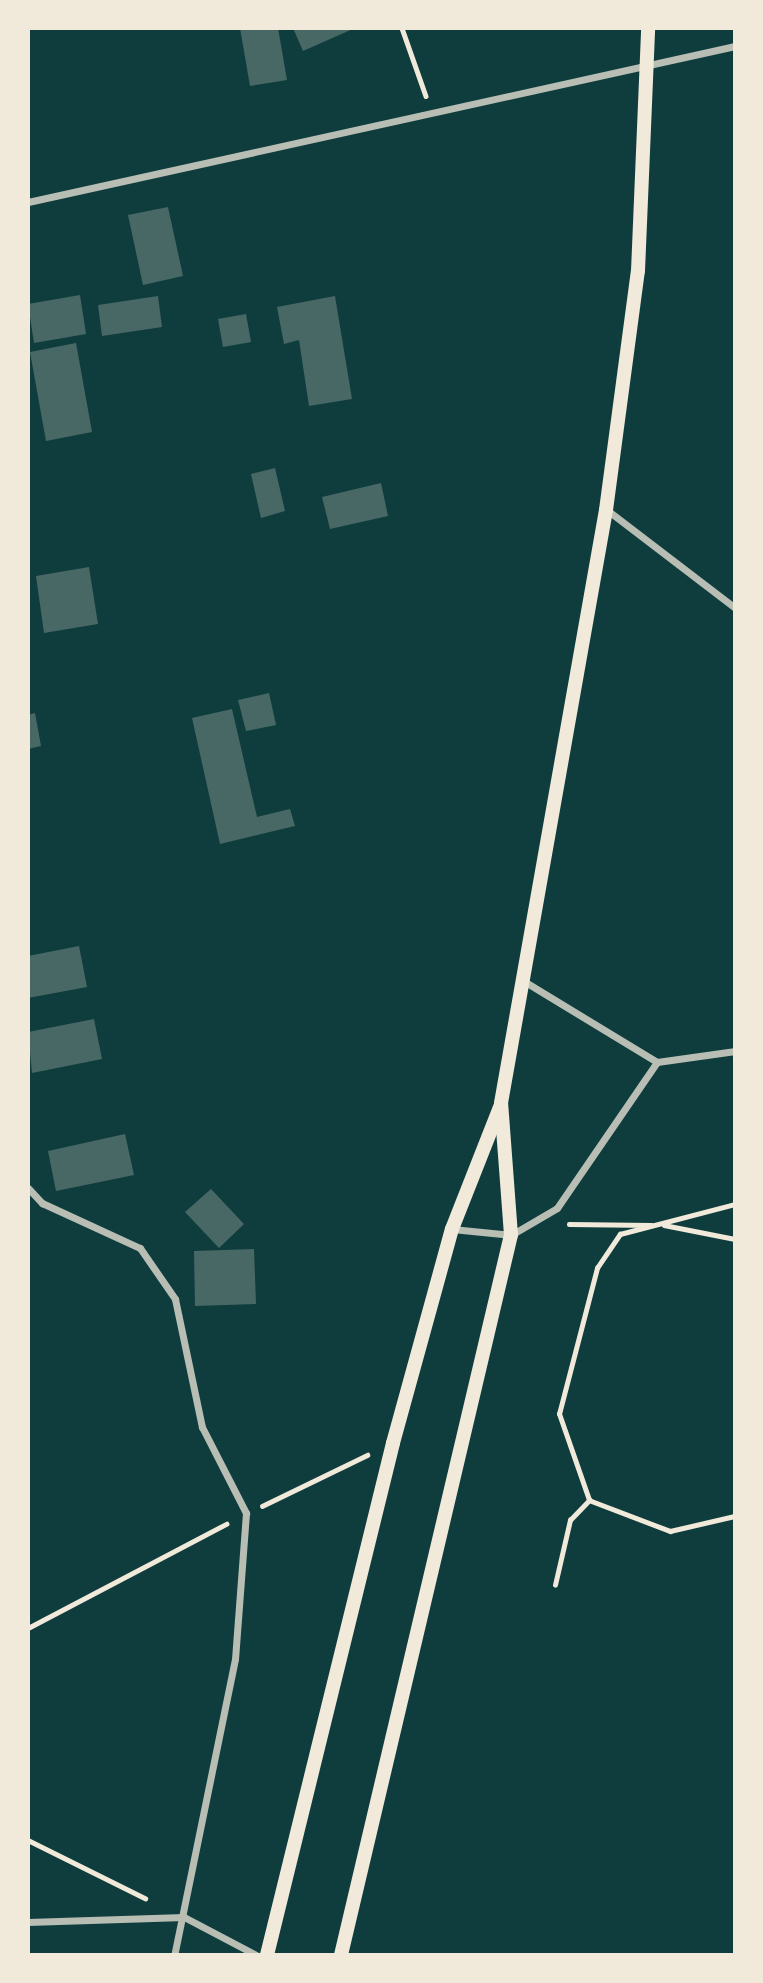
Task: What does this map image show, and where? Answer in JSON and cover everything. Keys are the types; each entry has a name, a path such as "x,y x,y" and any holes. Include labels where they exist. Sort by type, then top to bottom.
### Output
{"main road":[{"path":"267,1955 393,1443 452,1229 501,1102 519,978 606,510 638,271 648,28"},
{"path":"341,1955 512,1236 501,1102"}],"street":[{"path":"28,202 735,46"},
{"path":"606,510 735,608"},
{"path":"519,978 657,1062 735,1051"},
{"path":"452,1229 512,1236 531,1228 557,1208 657,1062"},
{"path":"28,1188 42,1203 140,1248 175,1299 202,1427 246,1513 235,1659 184,1917 174,1955"},
{"path":"28,1922 184,1917 256,1955"}],"path":[{"path":"402,28 432,113"},
{"path":"735,1205 620,1234 597,1268 559,1414 589,1500 670,1531 735,1516"},
{"path":"531,1228 663,1225 735,1239"},
{"path":"28,1628 246,1513 393,1443"},
{"path":"555,1585 570,1520 589,1500"},
{"path":"28,1840 184,1917"}],"building":[{"path":"240,28 278,28 287,80 250,86"},
{"path":"293,28 355,28 303,51"},
{"path":"168,207 183,276 143,285 128,215"},
{"path":"80,295 86,334 34,343 28,304"},
{"path":"158,296 162,327 102,336 98,305"},
{"path":"335,296 352,399 309,406 299,340 284,344 277,307"},
{"path":"246,314 251,342 223,347 218,319"},
{"path":"76,343 92,432 46,441 30,352"},
{"path":"275,468 285,511 261,518 251,474"},
{"path":"381,483 388,516 330,529 322,497"},
{"path":"89,567 98,624 44,633 36,576"},
{"path":"269,693 276,725 246,731 238,700"},
{"path":"232,709 257,817 290,809 295,826 220,844 192,718"},
{"path":"35,713 41,746 28,749 28,715"},
{"path":"79,946 87,987 28,998 28,956"},
{"path":"94,1019 102,1059 32,1073 28,1032"},
{"path":"125,1134 134,1175 56,1191 48,1151"},
{"path":"211,1189 244,1224 219,1248 185,1212"},
{"path":"254,1249 256,1304 195,1306 194,1251"}]}
